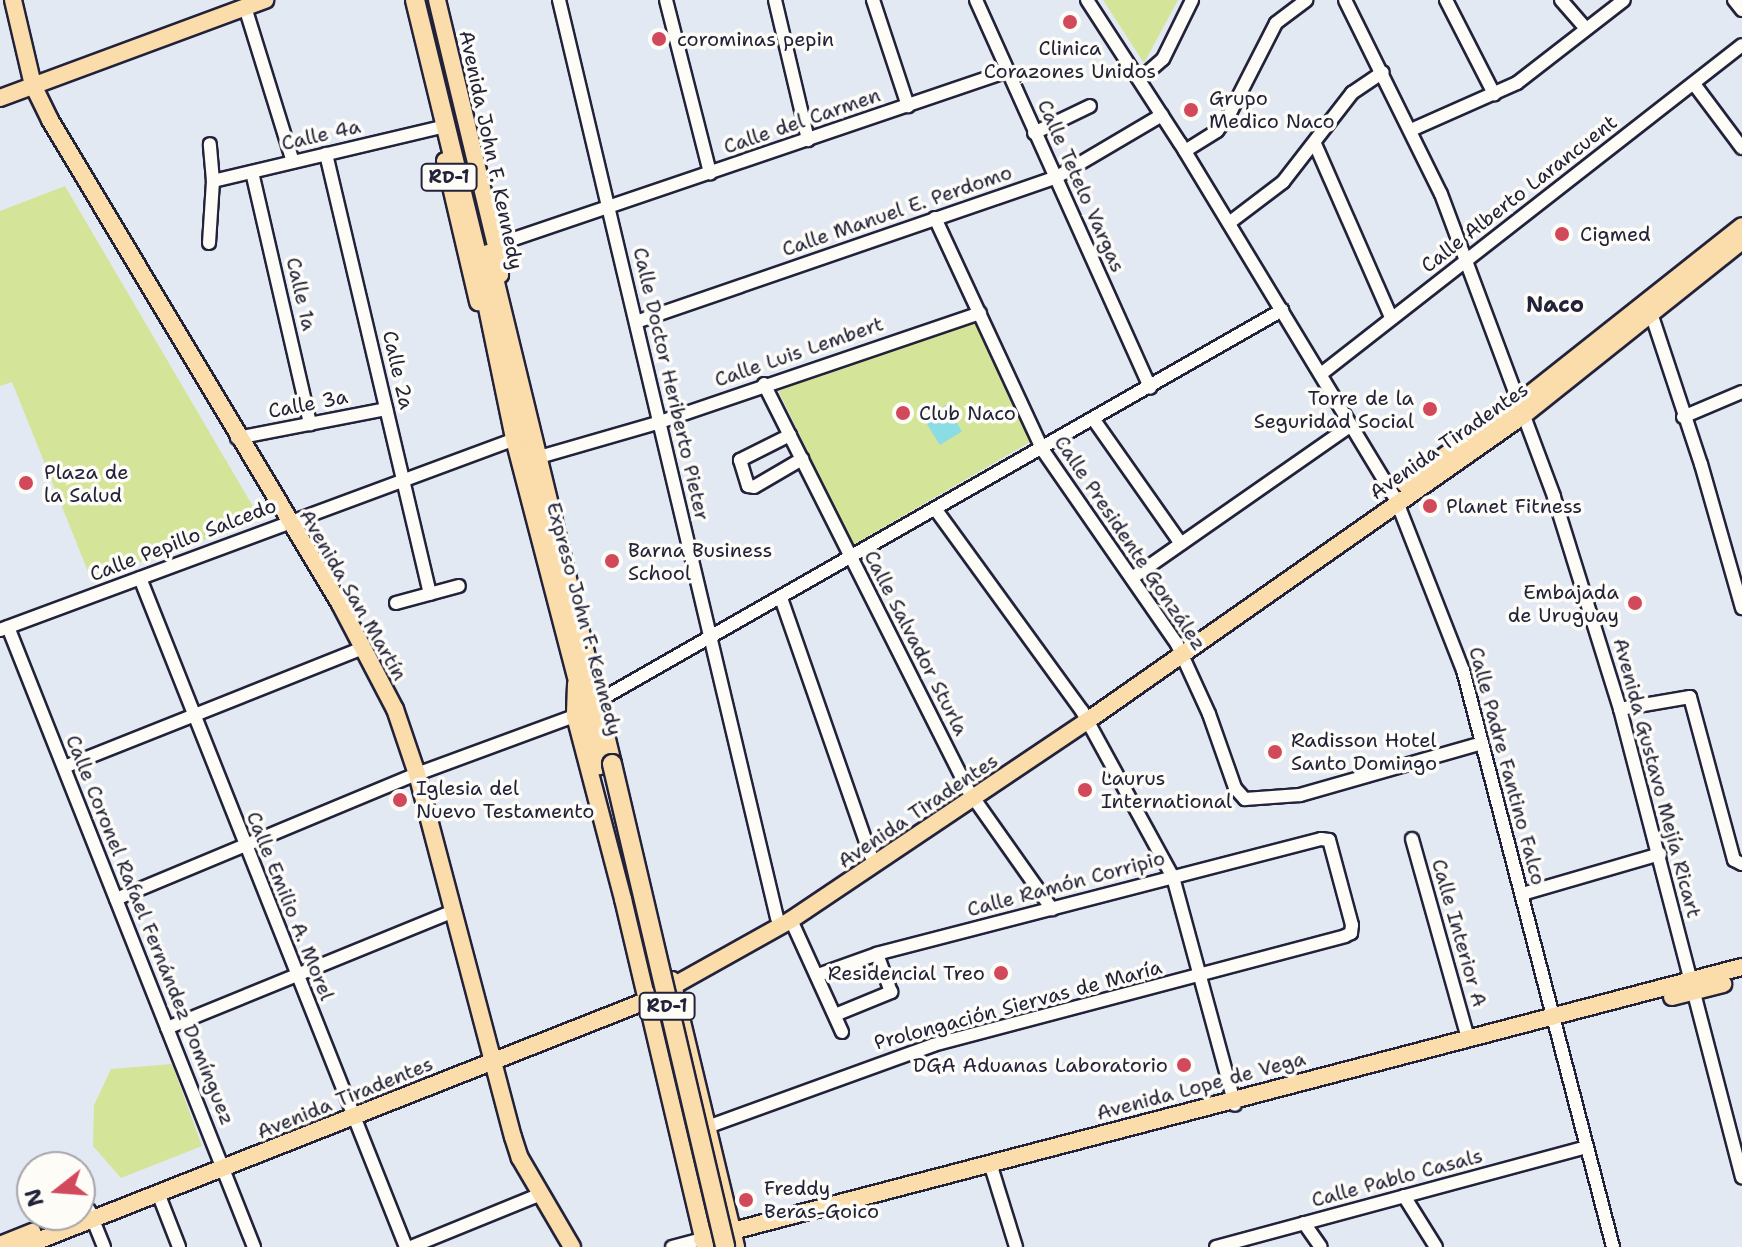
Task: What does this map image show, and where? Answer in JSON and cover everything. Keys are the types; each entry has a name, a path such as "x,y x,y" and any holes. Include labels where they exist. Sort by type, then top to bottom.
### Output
{"highway":[{"name":"Expreso John F. Kennedy","path":"424,5 589,666 606,765 708,1245"},
{"name":"Expreso John F. Kennedy","path":"486,247 495,353 515,439 576,683 606,765 732,1241"}],"main road":[{"name":"Avenida San Martín","path":"13,0 32,80 50,120 363,648 395,709 417,774 490,1056 520,1158 572,1247"},
{"path":"0,88 32,80 240,4 265,0"},
{"name":"RD-1","path":"424,5 416,40 477,299 495,353"},
{"name":"Avenida John F. Kennedy","path":"424,5 486,247"},
{"path":"0,98 32,80"},
{"name":"Avenida Tiradentes","path":"96,1210 221,1164 645,997 784,919 1084,716 1522,409 1649,307 1742,226"},
{"name":"Avenida Tiradentes","path":"1649,307 1742,241"},
{"name":"RD-1","path":"589,666 605,697 732,1241"},
{"name":"RD-1","path":"576,683 575,716 708,1245"},
{"name":"Avenida Tiradentes","path":"784,919 871,856 971,794"},
{"path":"623,899 630,910 640,956 653,961 660,954 648,903 651,893"},
{"name":"Avenida Lope de Vega","path":"1691,987 1742,967"},
{"name":"Avenida Lope de Vega","path":"1232,1095 1555,1022 1691,987 1742,978"},
{"path":"665,1078 668,1066 656,1019 664,1009 675,1015 684,1058 694,1070"},
{"name":"Avenida Lope de Vega","path":"708,1245 732,1241 991,1168 1232,1095 1468,1038 1555,1022"},
{"path":"683,1155 691,1165 702,1209 715,1216 722,1204 710,1160 712,1147"},
{"name":"Avenida Tiradentes","path":"96,1211 158,1193 221,1164"},
{"name":"Avenida Tiradentes","path":"0,1245 38,1231"},
{"name":"Avenida Tiradentes","path":"22,1247 52,1231"}],"street":[{"name":"Calle Doctor Heriberto Pieter","path":"559,0 710,639 784,919 818,975 842,1032"},
{"path":"666,0 710,173"},
{"path":"775,0 808,140"},
{"path":"873,0 908,106"},
{"name":"Calle Tetelo Vargas","path":"976,0 1150,388"},
{"name":"Calle Padre Fantino Falco","path":"1087,0 1185,151 1395,497 1463,670 1613,1247"},
{"path":"1140,79 1163,59 1192,0"},
{"path":"1185,151 1217,131 1229,115 1276,23 1306,0"},
{"name":"Avenida Gustavo Mejía Ricart","path":"1345,0 1411,130 1469,261 1554,497 1620,709 1742,1177"},
{"path":"1446,0 1494,94"},
{"path":"1561,0 1586,29"},
{"path":"1411,130 1517,83 1624,0"},
{"path":"1734,0 1742,10"},
{"path":"240,4 293,162"},
{"name":"Calle Alberto Larancuent","path":"1321,374 1742,45"},
{"name":"Calle del Carmen","path":"609,207 1008,71"},
{"path":"1229,223 1283,182 1352,93 1383,72"},
{"path":"1694,84 1742,148"},
{"path":"1034,133 1090,106"},
{"name":"Calle Manuel E. Perdomo","path":"636,322 1055,178 1162,115"},
{"name":"Calle 4a","path":"213,181 438,128"},
{"path":"209,243 213,181 210,144"},
{"path":"1315,144 1391,317"},
{"name":"Calle 2a","path":"326,154 430,594"},
{"name":"Calle 1a","path":"252,172 310,424"},
{"path":"486,247 609,207"},
{"name":"Calle Presidente González","path":"935,218 1042,449 1180,648 1235,788 1245,799 1300,795 1482,743"},
{"path":"1649,307 1683,417 1737,570 1742,608"},
{"path":"605,697 1282,310"},
{"name":"Calle Luis Lembert","path":"539,457 660,422 764,384 980,313"},
{"name":"Calle Salvador Sturla","path":"764,384 971,794 1052,909"},
{"path":"1683,417 1742,392"},
{"name":"Calle 3a","path":"237,438 386,409"},
{"path":"1094,420 1181,544"},
{"path":"1132,578 1350,426"},
{"path":"790,435 740,460 748,486 754,487 802,459"},
{"name":"Calle Pepillo Salcedo","path":"4,628 515,439"},
{"path":"936,510 1084,716 1173,877 1232,1095"},
{"name":"Calle Emilio A. Morel","path":"140,578 294,973 408,1247"},
{"path":"396,603 459,586"},
{"path":"781,598 871,856"},
{"name":"Calle Coronel Rafael Fernández Domínguez","path":"4,628 64,767 254,1247"},
{"path":"64,767 363,648"},
{"path":"1620,709 1690,697 1734,860 1742,864"},
{"path":"116,899 417,774 575,716"},
{"name":"Calle Ramón Corripio","path":"818,975 877,954 1327,839 1352,925 1351,933 1345,936"},
{"name":"Calle Interior A","path":"1412,839 1468,1038"},
{"path":"1522,894 1660,854"},
{"path":"167,1028 294,973 454,911"},
{"name":"Prolongación Siervas de María","path":"707,1127 933,1045 1345,936"},
{"path":"835,1015 891,992 877,954"},
{"name":"Calle Pablo Casals","path":"1216,1247 1587,1147"},
{"path":"991,1168 1016,1247"},
{"path":"158,1193 179,1247"},
{"path":"408,1247 541,1194"},
{"path":"1404,1196 1436,1247"},
{"path":"1304,1223 1321,1247"},
{"name":"Avenida Lope de Vega","path":"672,1247 708,1245"}],"green space":[{"path":"1103,0 1178,0 1144,63"},
{"path":"65,186 261,520 91,579 12,382 0,386 0,211"},
{"name":"Club Naco","path":"973,318 1030,442 853,545 775,384"},
{"path":"172,1064 202,1146 121,1178 93,1146 94,1105 111,1069"}],"water":[{"path":"946,405 962,432 940,445 924,418"}],"place":[{"name":"Clinica Corazones Unidos","path":"1070,22"},
{"name":"corominas pepin","path":"659,39"},
{"name":"Grupo Medico Naco","path":"1191,110"},
{"name":"Cigmed","path":"1562,234"},
{"name":"Torre de la Seguridad Social","path":"1430,409"},
{"name":"Club Naco","path":"903,413"},
{"name":"Plaza de la Salud","path":"26,483"},
{"name":"Planet Fitness","path":"1430,506"},
{"name":"Barna Business School","path":"612,561"},
{"name":"Embajada de Uruguay","path":"1635,603"},
{"name":"Radisson Hotel Santo Domingo","path":"1275,752"},
{"name":"Laurus International","path":"1085,790"},
{"name":"Iglesia del Nuevo Testamento","path":"400,800"},
{"name":"Residencial Treo","path":"1001,973"},
{"name":"DGA Aduanas Laboratorio","path":"1184,1065"},
{"name":"Freddy Beras-Goico","path":"746,1200"}],"district":[{"name":"Naco","path":"1555,305"}]}
